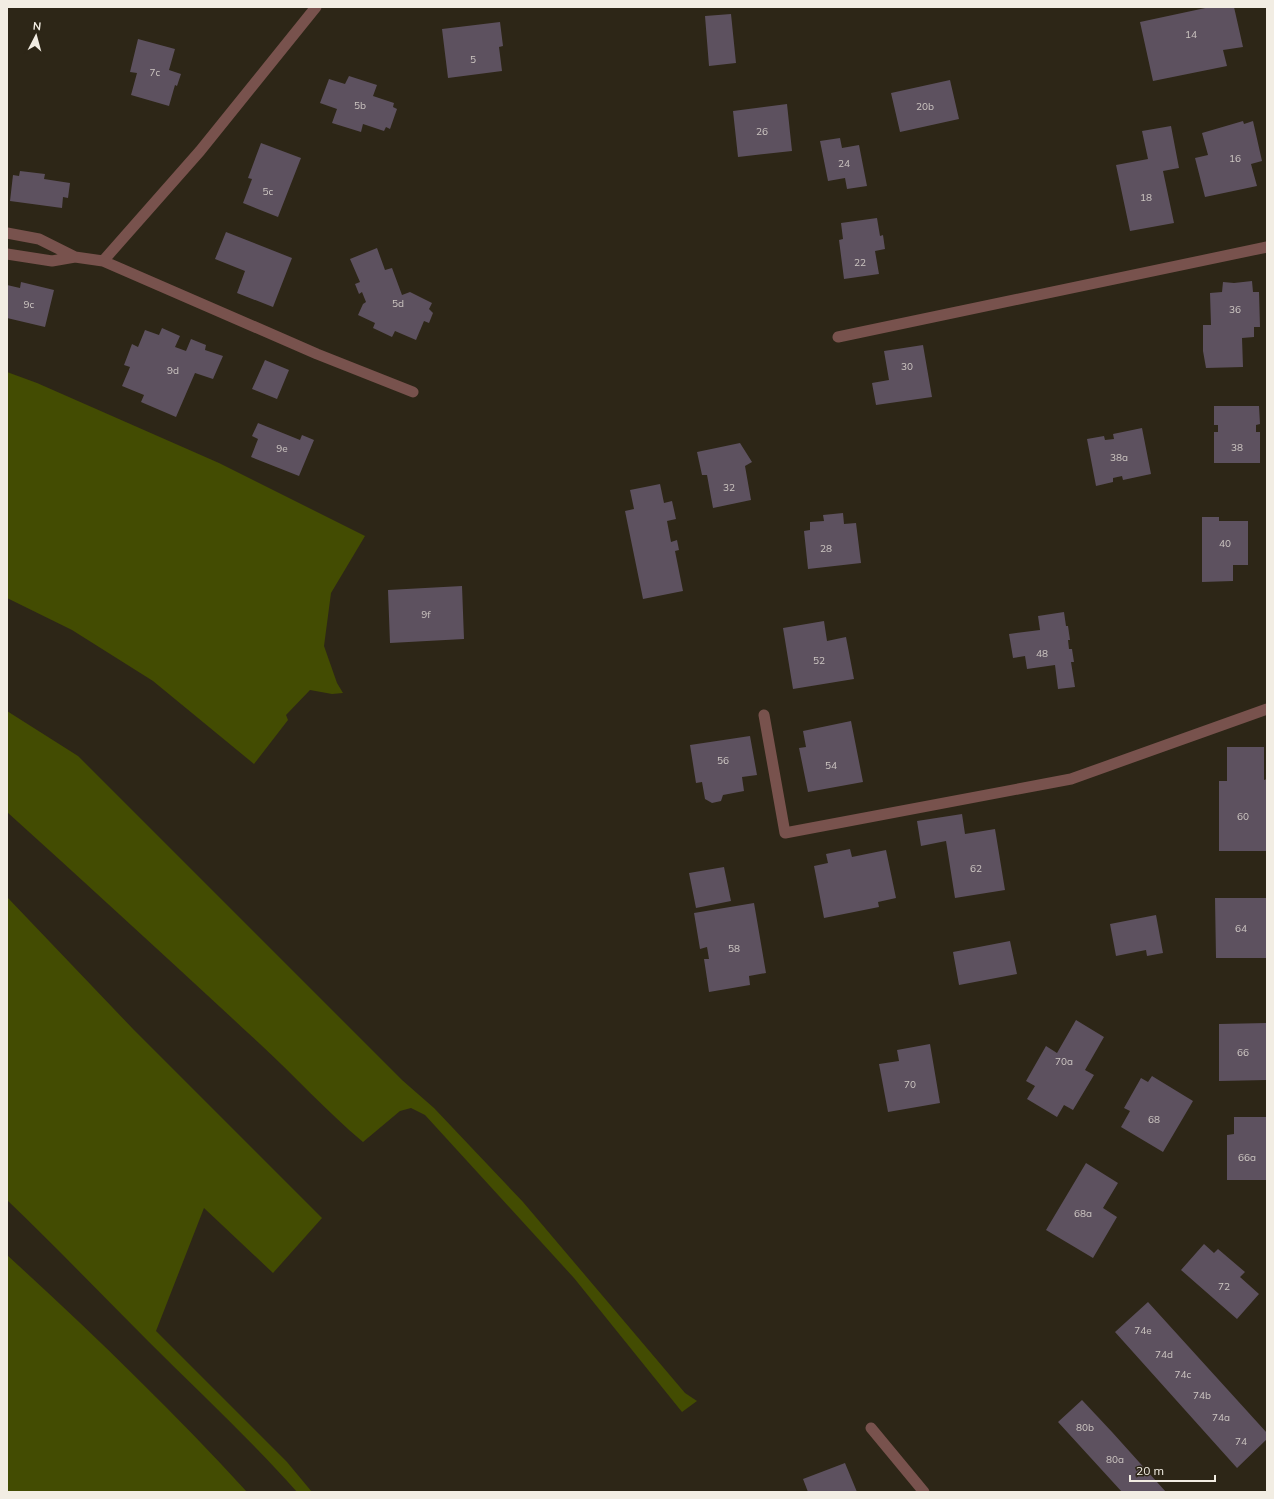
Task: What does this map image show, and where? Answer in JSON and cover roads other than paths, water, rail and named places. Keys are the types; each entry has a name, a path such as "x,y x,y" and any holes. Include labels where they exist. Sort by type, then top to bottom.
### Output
{"lane":[{"path":"103,261 200,151 316,7"},
{"path":"7,233 39,239 75,257"},
{"path":"838,337 1267,247"},
{"path":"7,254 52,261 75,257 103,261 317,354 413,392"},
{"path":"764,715 785,833 1071,779 1267,709"},
{"path":"871,1428 924,1492"}]}
